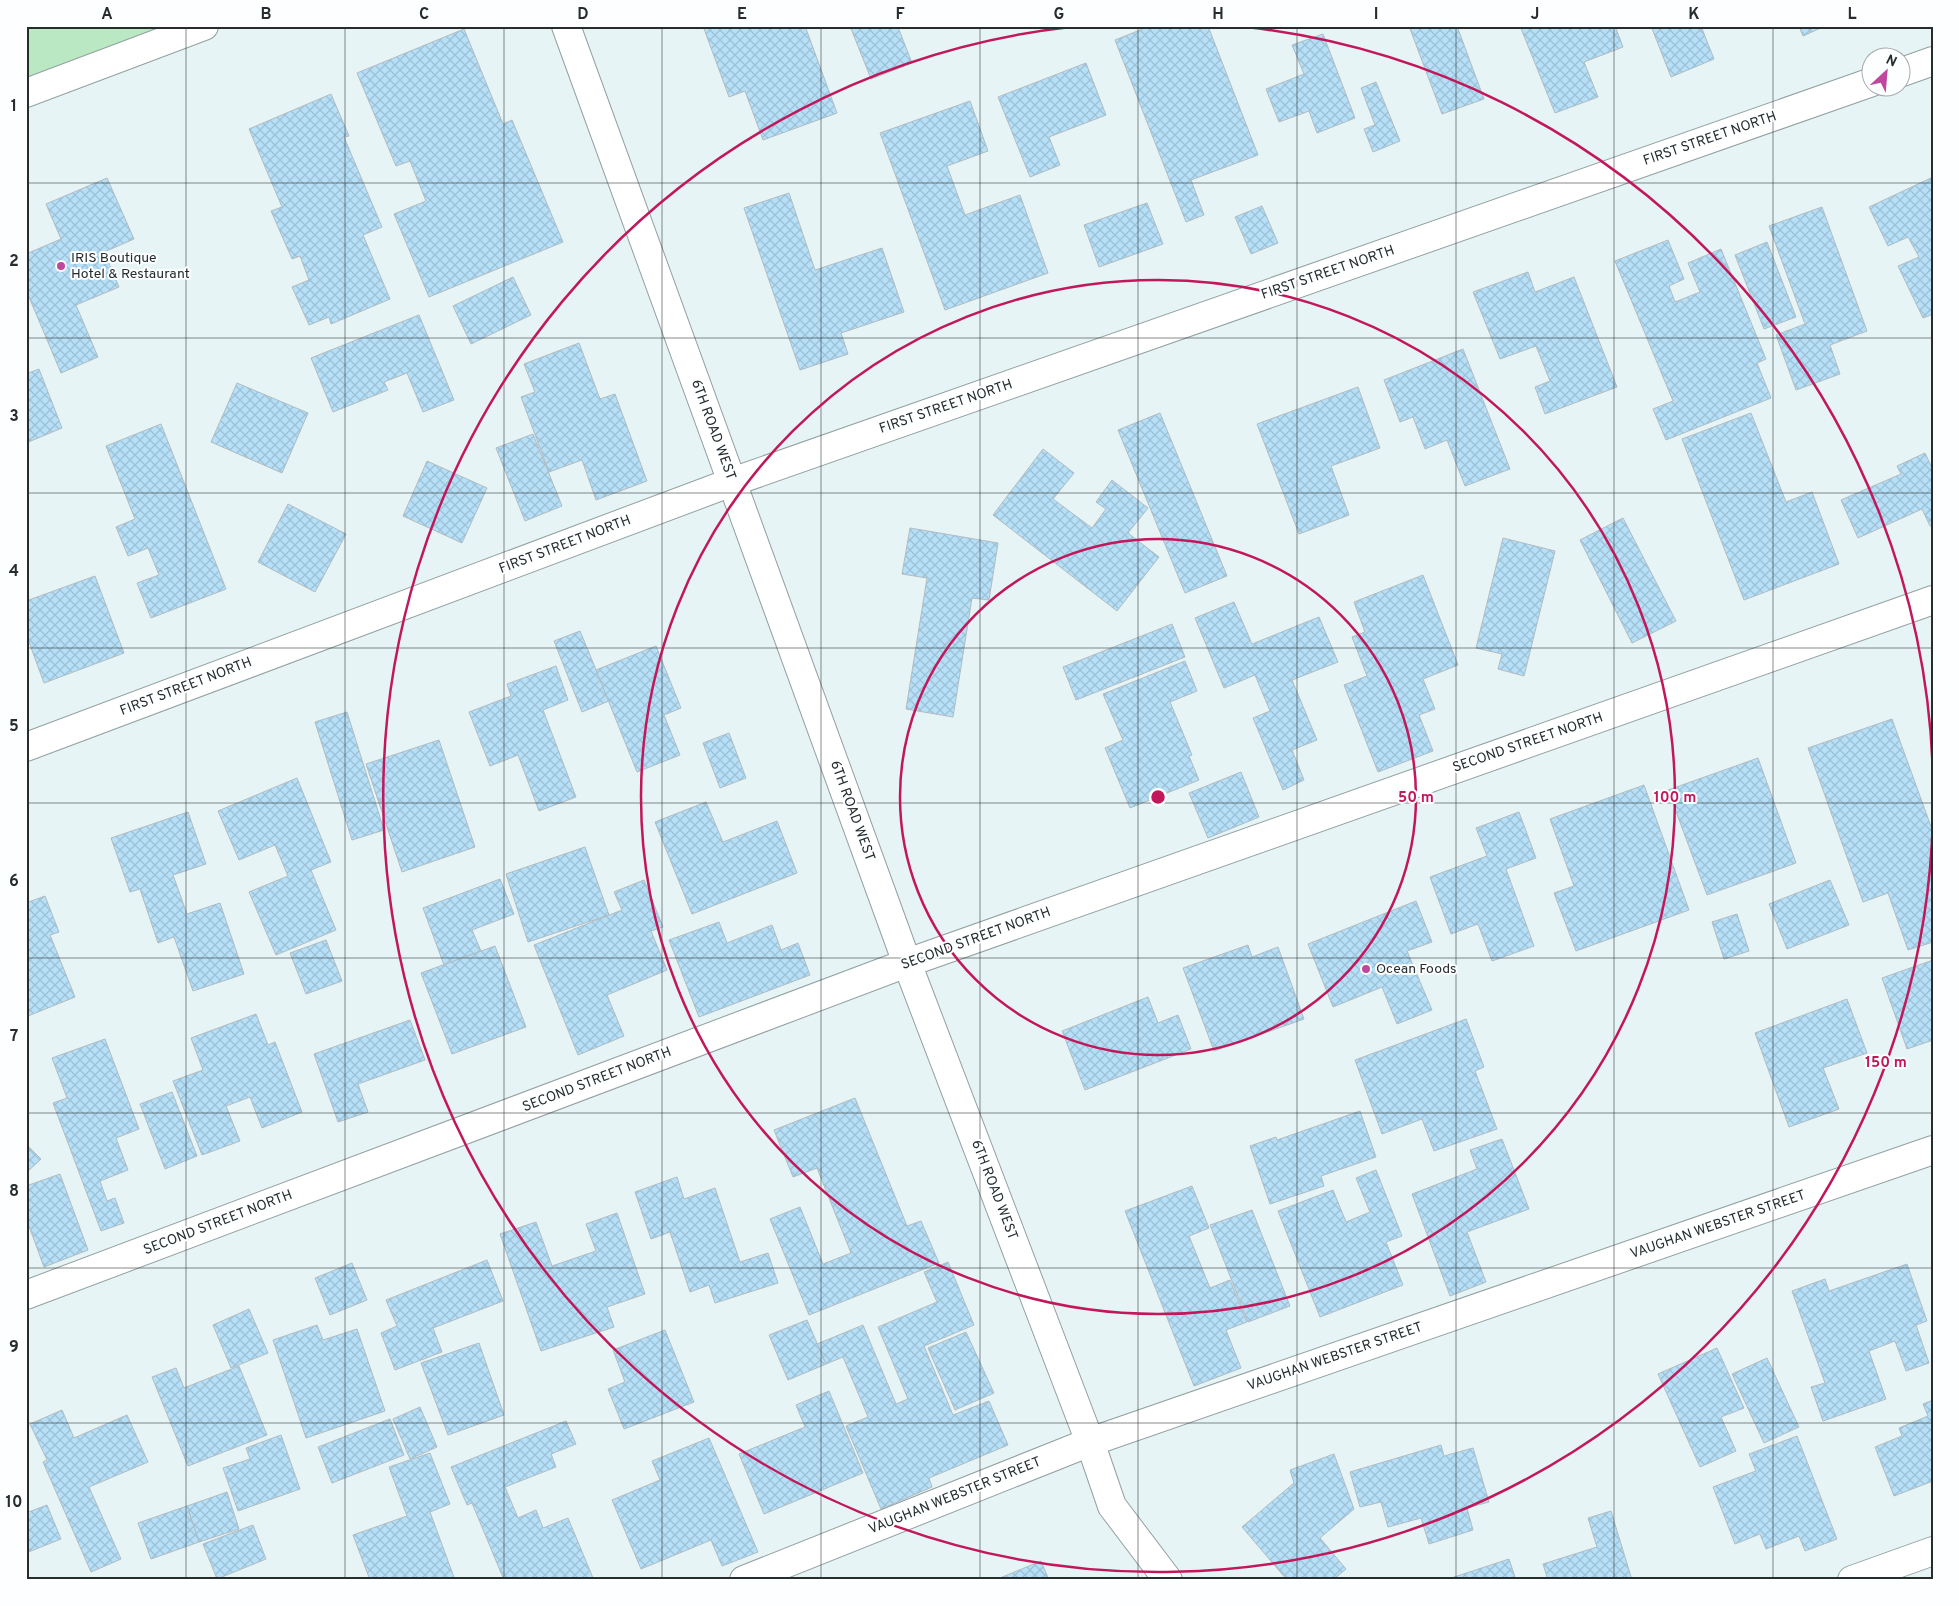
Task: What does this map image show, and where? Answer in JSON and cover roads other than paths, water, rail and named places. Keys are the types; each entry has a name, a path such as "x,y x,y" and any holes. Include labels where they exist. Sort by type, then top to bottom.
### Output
{"street":[{"path":"26,93 204,26"},
{"name":"6TH ROAD WEST","path":"566,26 907,963 1090,1442 1112,1506 1168,1580"},
{"path":"1912,68 1933,61"},
{"name":"FIRST STREET NORTH","path":"26,747 732,482 1862,86"},
{"name":"SECOND STREET NORTH","path":"26,1295 907,963 1933,600"},
{"name":"VAUGHAN WEBSTER STREET","path":"744,1580 1090,1442 1933,1150"},
{"path":"1852,1580 1933,1551"}],"place":[{"name":"IRIS Boutique Hotel & Restaurant","path":"61,266"},
{"name":"Ocean Foods","path":"1366,969"}]}
